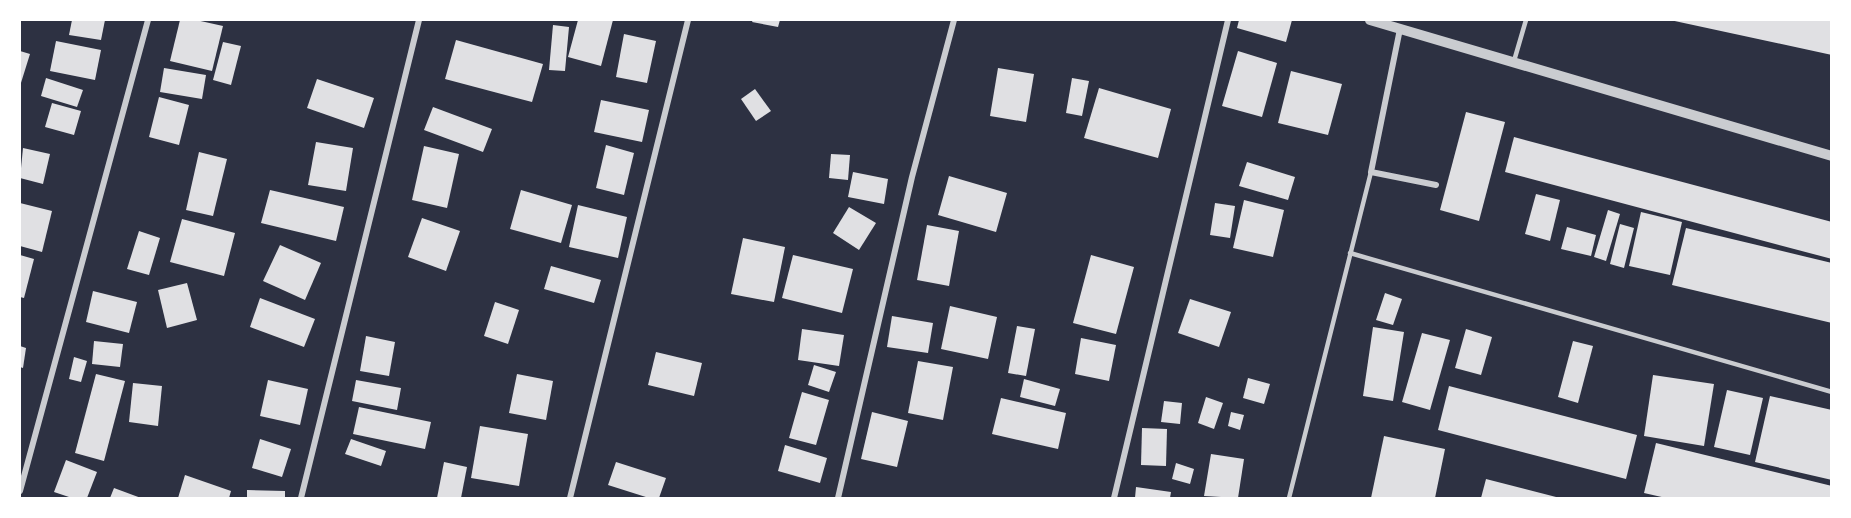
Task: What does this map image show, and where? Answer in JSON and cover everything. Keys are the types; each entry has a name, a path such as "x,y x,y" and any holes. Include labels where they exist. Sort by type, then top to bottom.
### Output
{"street":[{"path":"20,491 148,20"},
{"path":"301,498 419,20"},
{"path":"570,498 688,20"},
{"path":"838,498 912,177 954,20"},
{"path":"1114,498 1228,20"},
{"path":"1370,20 1832,156"},
{"path":"1400,28 1371,172 1436,185"}],"lane":[{"path":"1514,61 1526,20"},
{"path":"1289,498 1371,172"},
{"path":"1350,253 1832,392"}],"building":[{"path":"72,20 105,20 101,40 69,35"},
{"path":"180,20 196,20 223,26 212,71 170,61"},
{"path":"578,20 613,20 601,66 568,57"},
{"path":"753,20 780,20 778,27 752,22"},
{"path":"1239,20 1292,20 1286,42 1237,28"},
{"path":"1670,20 1832,20 1832,55"},
{"path":"553,25 569,27 565,71 549,70"},
{"path":"624,34 656,41 647,83 616,77"},
{"path":"456,40 543,64 532,102 445,79"},
{"path":"56,41 101,50 95,80 50,71"},
{"path":"223,42 241,46 231,85 213,80"},
{"path":"20,51 30,54 20,86"},
{"path":"1238,51 1277,63 1262,117 1222,106"},
{"path":"164,68 206,75 202,99 160,92"},
{"path":"998,68 1034,74 1026,122 990,116"},
{"path":"1291,71 1342,84 1328,135 1278,123"},
{"path":"46,78 83,90 77,107 41,96"},
{"path":"1072,78 1089,81 1082,116 1066,113"},
{"path":"317,79 374,98 364,128 307,108"},
{"path":"1099,88 1171,109 1158,158 1084,138"},
{"path":"755,89 771,111 756,121 741,99"},
{"path":"159,97 189,105 179,145 149,137"},
{"path":"601,100 649,110 642,142 594,132"},
{"path":"52,103 81,111 74,135 45,127"},
{"path":"433,107 492,129 483,152 424,130"},
{"path":"1466,112 1505,122 1479,221 1440,210"},
{"path":"1514,137 1832,222 1832,259 1505,172"},
{"path":"316,142 353,148 346,191 308,185"},
{"path":"606,145 634,153 624,195 596,188"},
{"path":"424,146 459,154 447,208 412,200"},
{"path":"23,148 50,154 43,184 20,178"},
{"path":"199,152 227,159 213,216 186,210"},
{"path":"831,154 850,155 848,180 829,178"},
{"path":"1247,162 1295,177 1288,200 1239,186"},
{"path":"853,172 888,179 884,204 848,197"},
{"path":"949,176 1007,193 996,232 938,215"},
{"path":"270,190 344,207 336,241 261,223"},
{"path":"521,190 572,205 561,243 510,229"},
{"path":"1536,194 1560,200 1550,241 1525,234"},
{"path":"1244,200 1284,210 1273,257 1233,248"},
{"path":"20,203 52,211 42,252 20,246"},
{"path":"1215,203 1235,206 1230,238 1210,235"},
{"path":"578,205 627,217 618,258 569,247"},
{"path":"849,207 876,223 859,250 833,233"},
{"path":"1608,210 1620,214 1606,261 1594,257"},
{"path":"1641,212 1682,222 1670,275 1629,266"},
{"path":"422,218 460,231 446,271 408,257"},
{"path":"182,219 235,233 224,276 170,262"},
{"path":"1620,224 1634,228 1624,268 1610,264"},
{"path":"927,225 959,231 949,286 917,280"},
{"path":"1567,227 1596,235 1591,256 1561,249"},
{"path":"1686,228 1832,263 1832,323 1672,285"},
{"path":"139,231 160,238 149,275 127,269"},
{"path":"743,238 785,247 774,302 731,294"},
{"path":"280,245 321,263 305,300 263,281"},
{"path":"20,255 34,259 24,298 20,297"},
{"path":"793,255 853,269 842,313 782,298"},
{"path":"1091,255 1134,267 1116,334 1073,323"},
{"path":"551,266 601,280 594,303 544,289"},
{"path":"187,283 197,320 167,328 158,290"},
{"path":"93,291 137,302 129,333 86,322"},
{"path":"1385,293 1402,299 1393,325 1376,320"},
{"path":"260,298 315,319 304,347 250,327"},
{"path":"1190,299 1231,312 1219,347 1178,333"},
{"path":"495,302 519,310 508,344 484,336"},
{"path":"950,306 997,317 988,359 941,349"},
{"path":"892,316 933,323 928,353 887,347"},
{"path":"1017,326 1035,329 1026,376 1008,373"},
{"path":"1373,327 1404,332 1393,401 1363,396"},
{"path":"802,329 844,335 839,366 798,360"},
{"path":"1466,329 1492,337 1481,375 1455,368"},
{"path":"1422,333 1450,340 1430,410 1402,402"},
{"path":"366,336 395,342 389,376 360,371"},
{"path":"1081,338 1116,345 1109,381 1075,374"},
{"path":"94,341 123,344 120,367 92,364"},
{"path":"1573,341 1593,346 1578,403 1558,397"},
{"path":"20,346 26,348 23,368 20,367"},
{"path":"656,352 702,363 694,396 648,385"},
{"path":"74,357 87,361 81,382 69,379"},
{"path":"918,361 953,367 943,420 908,413"},
{"path":"814,365 836,372 829,392 808,385"},
{"path":"96,374 125,381 104,461 75,453"},
{"path":"517,374 553,381 546,420 509,413"},
{"path":"1653,375 1714,384 1704,446 1644,436"},
{"path":"1248,378 1270,384 1264,404 1243,398"},
{"path":"1024,379 1060,389 1055,406 1020,397"},
{"path":"268,380 308,389 300,425 260,416"},
{"path":"356,380 401,388 397,410 352,401"},
{"path":"133,383 162,386 158,426 129,422"},
{"path":"1449,386 1637,435 1626,479 1438,430"},
{"path":"1727,390 1763,398 1750,455 1714,447"},
{"path":"802,392 829,400 816,445 789,438"},
{"path":"1770,396 1832,410 1832,480 1755,462"},
{"path":"1206,397 1223,403 1214,429 1198,423"},
{"path":"1001,398 1066,413 1058,449 992,434"},
{"path":"1164,401 1182,403 1180,424 1161,422"},
{"path":"359,407 431,422 425,449 353,434"},
{"path":"872,412 908,421 897,467 861,459"},
{"path":"1231,412 1244,415 1240,430 1228,426"},
{"path":"480,426 528,434 519,486 471,478"},
{"path":"1142,428 1167,429 1166,466 1141,465"},
{"path":"1384,436 1445,449 1435,498 1371,498"},
{"path":"260,439 291,449 282,477 252,468"},
{"path":"351,439 386,451 381,466 345,454"},
{"path":"1656,443 1832,486 1832,498 1666,498 1644,493"},
{"path":"785,445 827,458 820,483 778,471"},
{"path":"1211,454 1244,459 1238,498 1204,496"},
{"path":"66,460 97,472 87,498 72,498 54,492"},
{"path":"444,462 467,467 461,498 437,498"},
{"path":"616,462 666,478 659,498 649,498 608,485"},
{"path":"1176,463 1194,469 1190,484 1172,479"},
{"path":"185,475 231,491 229,498 178,498"},
{"path":"1486,479 1560,498 1481,498"},
{"path":"1136,487 1171,492 1170,498 1135,498"},
{"path":"114,488 141,498 110,498"},
{"path":"247,490 285,491 285,498 247,498"}]}
